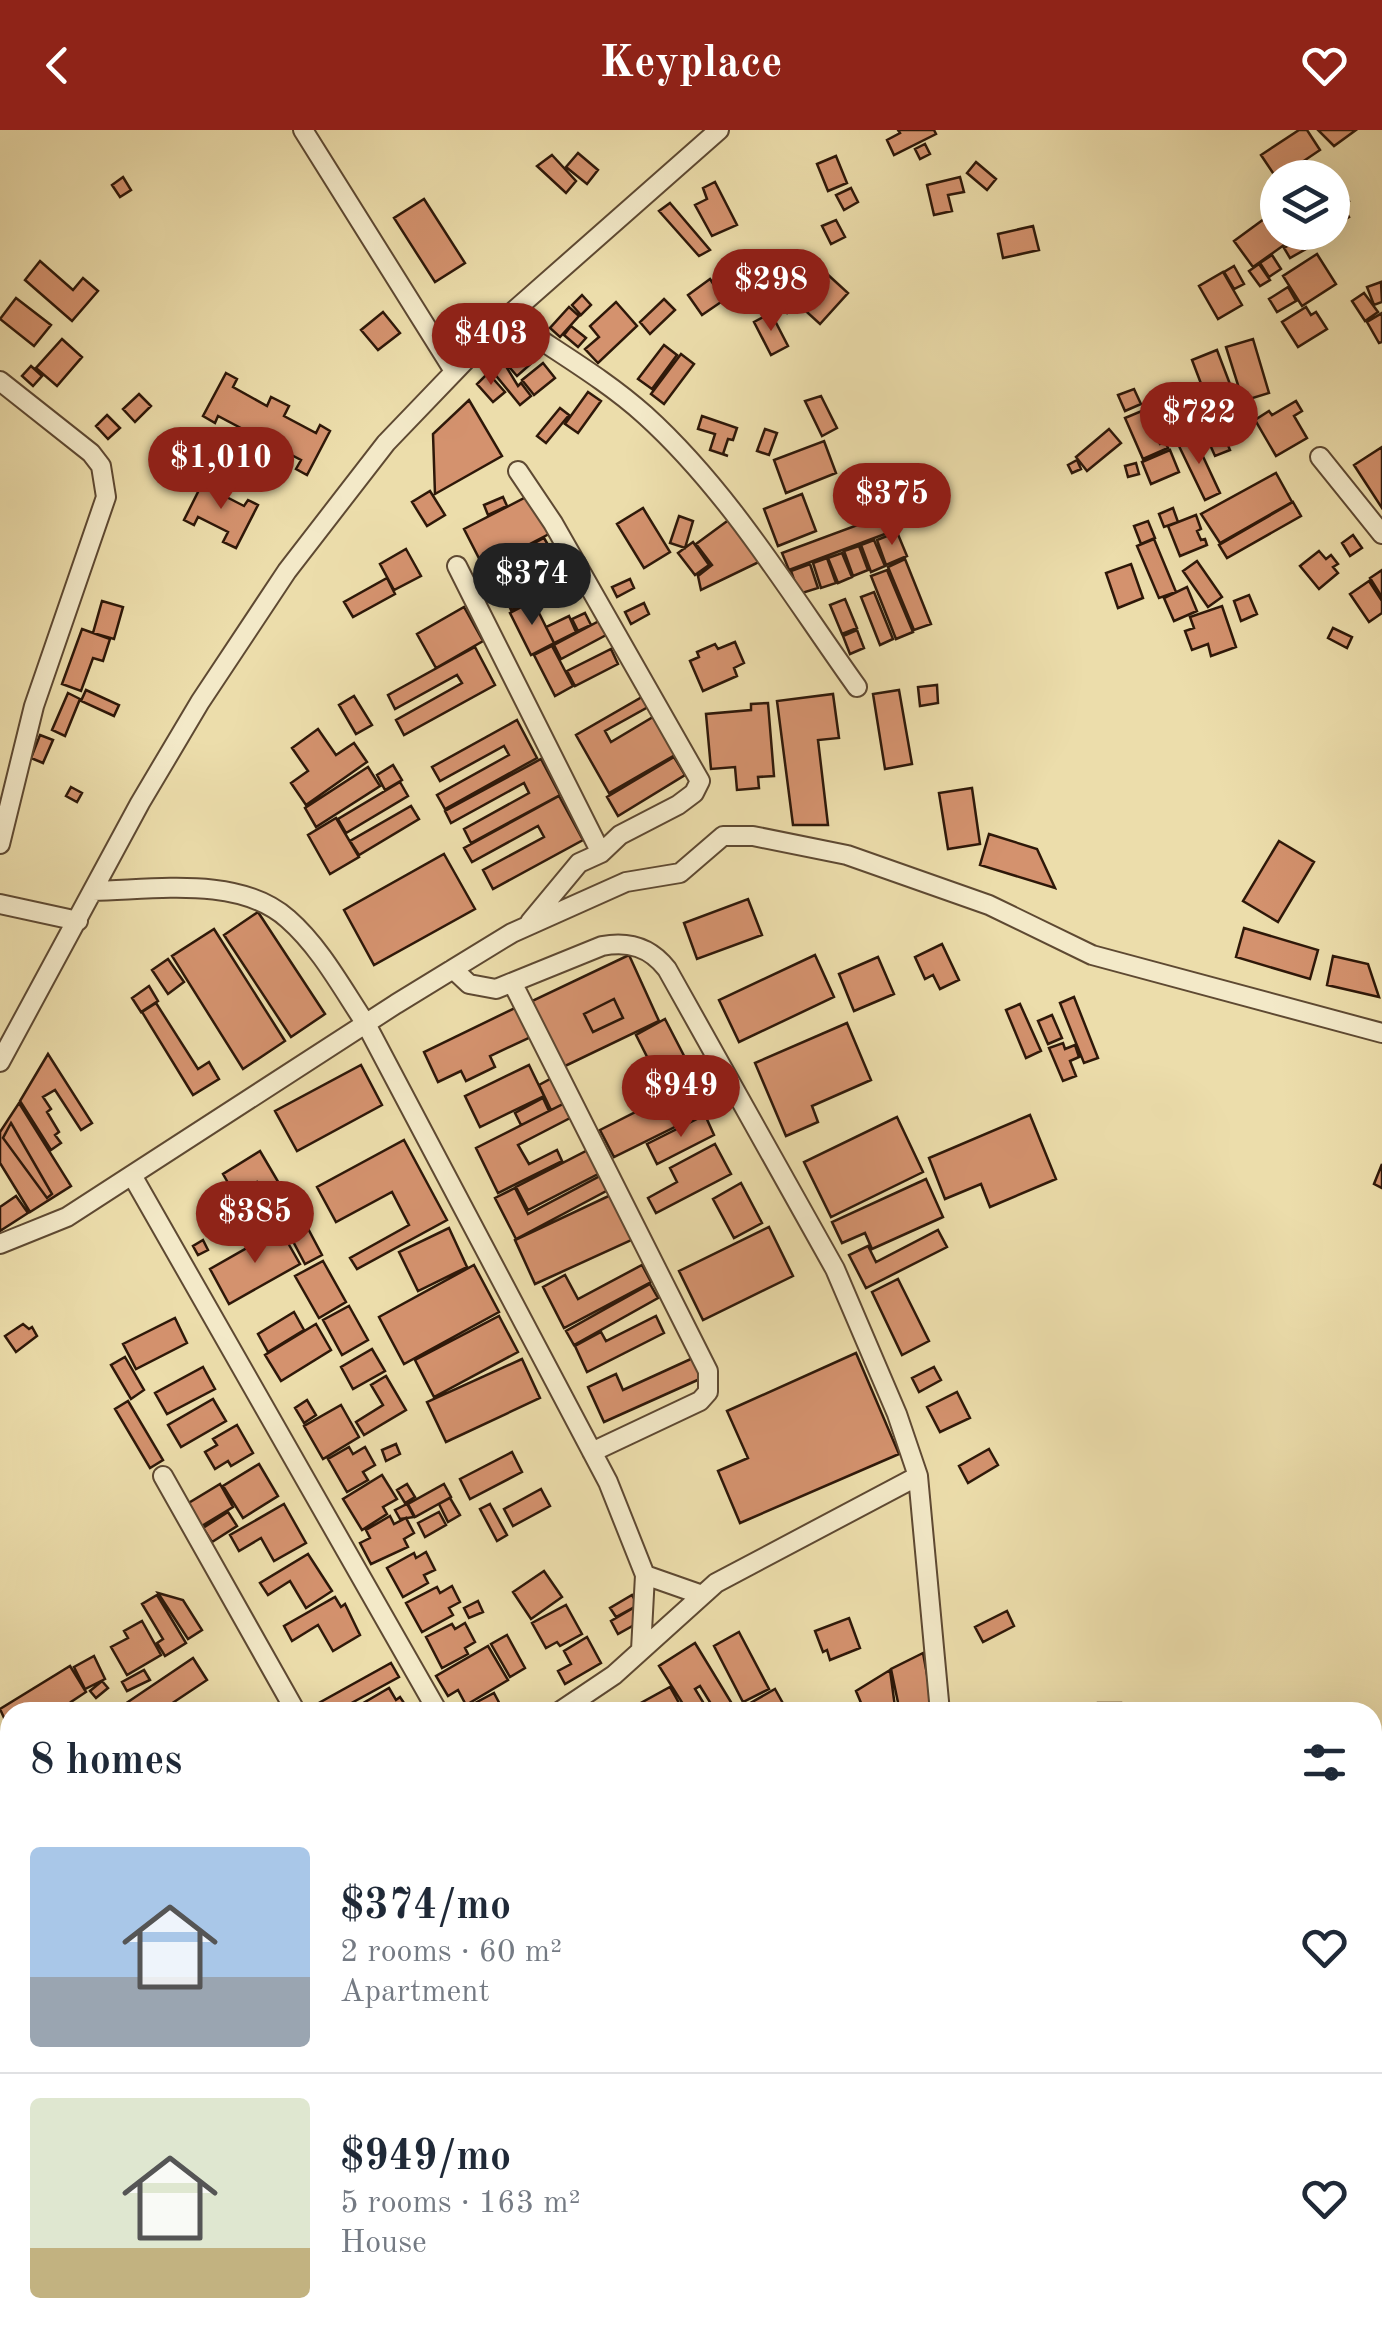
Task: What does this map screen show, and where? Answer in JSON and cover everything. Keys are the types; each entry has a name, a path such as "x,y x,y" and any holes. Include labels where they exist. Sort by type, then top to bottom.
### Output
{"street":[{"path":"303,130 454,371"},
{"path":"0,1062 200,702 287,571 386,443 454,371 507,317 719,130"},
{"path":"507,317 642,412 676,446 708,480 857,687"},
{"path":"0,381 91,452 101,466 106,497 34,706 0,844"},
{"path":"1320,457 1382,534"},
{"path":"518,471 553,523 700,781 694,793 620,835 601,853 579,864 527,926"},
{"path":"458,566 601,853"},
{"path":"0,1244 67,1217 366,1024 527,926 626,882 680,873 722,836 753,836 848,855 989,905 1092,955 1382,1033"},
{"path":"93,892 210,889 266,905 284,915 319,954 366,1024 614,1497 644,1576 641,1650"},
{"path":"0,904 78,922"},
{"path":"453,969 469,984 482,989 513,984 602,946 631,945 656,956 835,1269 897,1414 918,1476 939,1702"},
{"path":"513,984 708,1371 708,1392 700,1401 592,1452"},
{"path":"133,1177 432,1702"},
{"path":"162,1476 290,1702"},
{"path":"575,1702 600,1686 702,1595 758,1559 836,1522 918,1476"},
{"path":"644,1576 702,1595"}],"building":[{"path":"898,130 934,130 936,134 894,155 887,140 900,133"},
{"path":"1299,130 1307,130 1320,150 1305,160 1264,160 1261,155"},
{"path":"1318,130 1356,130 1334,146"},
{"path":"925,144 930,154 920,159 915,149"},
{"path":"578,153 598,170 587,184 566,167"},
{"path":"552,155 576,181 566,193 537,166"},
{"path":"836,156 847,183 828,191 817,164"},
{"path":"976,162 996,179 987,190 967,173"},
{"path":"123,177 131,190 120,197 112,185"},
{"path":"960,177 964,192 948,195 952,211 934,215 927,185"},
{"path":"715,182 737,225 712,236 695,205 707,199 703,188"},
{"path":"851,188 858,202 844,210 836,195"},
{"path":"424,199 465,263 435,282 394,218"},
{"path":"670,203 710,250 699,256 659,211"},
{"path":"836,220 845,237 831,244 822,226"},
{"path":"1260,222 1260,250 1277,250 1253,267 1234,241"},
{"path":"1033,226 1039,250 1003,258 998,234"},
{"path":"1285,250 1304,250 1290,258"},
{"path":"1317,254 1336,284 1302,306 1283,276"},
{"path":"1272,255 1281,269 1269,277 1260,263"},
{"path":"40,261 73,290 83,278 98,291 72,321 25,280"},
{"path":"1259,264 1270,280 1260,286 1249,271"},
{"path":"1234,266 1244,284 1234,289 1224,272"},
{"path":"1223,272 1242,305 1218,319 1199,286"},
{"path":"826,273 848,293 820,324 798,304"},
{"path":"710,279 724,300 702,315 688,295"},
{"path":"797,279 809,290 800,300 789,289"},
{"path":"1381,282 1382,302 1374,305 1367,287"},
{"path":"1288,287 1296,301 1277,312 1269,299"},
{"path":"787,289 798,300 787,313 775,302"},
{"path":"1364,293 1378,312 1365,321 1352,301"},
{"path":"582,295 591,305 581,315 572,305"},
{"path":"16,298 51,325 34,346 0,319"},
{"path":"664,299 675,310 650,334 640,322"},
{"path":"616,302 637,326 598,363 585,349 599,337 590,326"},
{"path":"569,307 579,316 560,337 550,328"},
{"path":"1306,307 1311,315 1316,312 1327,329 1298,347 1282,322"},
{"path":"383,312 400,333 378,350 361,330"},
{"path":"771,313 788,346 771,355 754,322"},
{"path":"1382,313 1382,342 1379,343 1367,322"},
{"path":"571,326 586,338 578,347 564,335"},
{"path":"62,339 82,357 57,386 36,368"},
{"path":"529,339 542,354 517,376 504,361"},
{"path":"1253,339 1269,393 1243,401 1226,347"},
{"path":"664,345 677,355 652,389 638,379"},
{"path":"1217,350 1233,392 1208,402 1192,360"},
{"path":"681,354 694,364 664,404 651,394"},
{"path":"504,363 518,386 521,383 531,396 520,405 493,372"},
{"path":"543,363 555,378 534,395 522,380"},
{"path":"31,366 42,376 33,386 22,376"},
{"path":"226,373 237,379 233,387 267,406 271,397 289,406 284,416 316,433 320,425 330,431 307,475 296,469 301,460 270,444 265,452 247,443 252,434 218,416 215,423 203,416"},
{"path":"488,373 505,392 493,402 477,384"},
{"path":"1134,389 1141,404 1125,411 1118,395"},
{"path":"588,392 601,401 578,433 565,424"},
{"path":"139,394 151,406 135,422 123,409"},
{"path":"821,396 837,428 822,436 805,401"},
{"path":"469,400 502,456 435,494 433,434"},
{"path":"1296,401 1302,411 1294,416 1307,438 1276,456 1255,420"},
{"path":"560,408 569,415 546,443 537,436"},
{"path":"1152,410 1155,418 1149,421 1160,444 1165,442 1168,448 1143,459 1125,418"},
{"path":"107,415 120,428 108,439 96,426"},
{"path":"702,416 737,428 723,454 728,456 710,450 715,434 698,429"},
{"path":"765,429 777,433 769,455 757,451"},
{"path":"1109,429 1121,443 1087,471 1076,457"},
{"path":"1222,431 1230,450 1215,456 1207,438"},
{"path":"228,433 237,442 228,451 219,442"},
{"path":"1193,435 1220,493 1205,500 1177,442"},
{"path":"824,441 836,473 786,493 774,460"},
{"path":"1382,447 1382,508 1354,465"},
{"path":"1170,450 1179,472 1151,484 1142,462"},
{"path":"242,451 253,456 249,465 238,460"},
{"path":"1077,460 1081,469 1072,473 1068,465"},
{"path":"1136,463 1139,474 1128,477 1125,466"},
{"path":"1276,473 1292,502 1220,543 1201,514"},
{"path":"206,476 217,482 213,490 244,506 248,500 258,505 236,548 223,542 228,532 198,517 194,525 184,520"},
{"path":"430,491 445,515 427,526 412,502"},
{"path":"802,494 816,531 778,546 764,509"},
{"path":"530,495 549,534 484,568 464,529"},
{"path":"503,497 507,506 488,515 484,505"},
{"path":"1293,502 1301,516 1227,558 1219,545"},
{"path":"643,508 670,552 644,568 617,524"},
{"path":"1173,508 1178,522 1164,527 1159,514"},
{"path":"887,514 893,531 789,570 782,553"},
{"path":"1196,515 1201,529 1197,531 1207,545 1180,556 1168,526"},
{"path":"679,516 693,521 685,548 670,543"},
{"path":"730,519 761,561 701,590 698,576 712,565 696,544"},
{"path":"1148,521 1155,538 1141,544 1134,526"},
{"path":"897,532 907,556 886,565 877,540"},
{"path":"1353,535 1362,548 1350,556 1342,543"},
{"path":"544,538 551,550 521,567 514,554"},
{"path":"1154,539 1176,592 1159,598 1137,546"},
{"path":"874,540 885,566 871,572 861,545"},
{"path":"693,542 709,565 695,575 678,553"},
{"path":"859,546 868,570 853,576 844,551"},
{"path":"406,549 421,576 394,590 380,564"},
{"path":"1319,551 1326,559 1331,555 1338,564 1333,567 1338,573 1319,589 1300,566"},
{"path":"842,553 852,577 838,583 828,558"},
{"path":"827,558 836,583 821,588 813,563"},
{"path":"905,559 931,624 914,630 888,567"},
{"path":"1197,561 1222,597 1208,607 1183,571"},
{"path":"518,564 529,587 563,570 568,582 511,610 494,576"},
{"path":"810,564 818,588 799,594 791,571"},
{"path":"1131,564 1143,598 1118,608 1106,573"},
{"path":"887,570 913,632 896,639 871,576"},
{"path":"1382,570 1382,597 1370,578"},
{"path":"387,578 395,594 353,617 344,602"},
{"path":"630,579 634,588 617,597 612,587"},
{"path":"1369,581 1382,601 1382,613 1369,622 1350,594"},
{"path":"1187,587 1197,611 1174,621 1164,598"},
{"path":"874,592 893,639 880,645 861,597"},
{"path":"1249,595 1257,614 1241,621 1234,601"},
{"path":"845,599 857,628 842,634 830,605"},
{"path":"102,601 123,607 114,639 93,633"},
{"path":"533,601 554,643 531,655 510,613"},
{"path":"644,603 649,614 631,624 625,612"},
{"path":"1222,606 1236,647 1211,656 1208,644 1192,650 1185,631 1194,628 1190,617"},
{"path":"464,607 483,641 436,668 417,634"},
{"path":"585,613 591,625 578,631 572,619"},
{"path":"569,616 576,632 554,643 546,627"},
{"path":"601,620 608,634 561,659 554,645"},
{"path":"1333,628 1352,637 1347,648 1328,638"},
{"path":"82,629 110,639 103,661 93,658 81,691 62,684"},
{"path":"857,630 864,648 850,654 843,636"},
{"path":"735,642 744,663 734,668 737,676 703,691 690,661 699,657 697,652 715,644 718,649"},
{"path":"552,646 573,686 555,696 534,655"},
{"path":"475,647 495,685 404,735 396,720 462,683 457,675 395,709 388,695"},
{"path":"611,649 618,664 575,686 567,671"},
{"path":"937,685 938,703 920,706 918,687"},
{"path":"86,690 119,705 114,716 81,701"},
{"path":"899,690 912,764 885,769 873,694"},
{"path":"68,693 80,699 65,736 52,730"},
{"path":"833,694 839,738 818,740 828,825 793,825 777,701"},
{"path":"354,696 372,725 356,734 339,705"},
{"path":"642,697 648,707 605,731 611,742 653,717 675,755 609,793 576,735"},
{"path":"768,703 774,776 758,777 759,788 737,790 735,767 711,769 706,714 751,710 751,704"},
{"path":"517,720 537,758 445,809 437,795 509,755 504,746 440,781 432,767"},
{"path":"318,729 336,755 354,743 367,762 306,805 291,783 308,771 292,748"},
{"path":"40,735 53,740 43,763 31,758"},
{"path":"674,757 685,775 618,816 607,797"},
{"path":"541,759 560,795 471,843 464,829 529,793 524,783 451,823 445,811"},
{"path":"393,765 402,780 385,790 377,775"},
{"path":"368,767 380,786 316,827 305,808"},
{"path":"400,782 408,796 346,833 338,819"},
{"path":"71,787 82,793 77,802 66,796"},
{"path":"972,788 980,844 948,849 939,793"},
{"path":"559,796 583,840 493,889 483,870 544,837 538,826 472,862 464,848"},
{"path":"411,806 419,819 359,855 350,841"},
{"path":"336,818 359,857 330,874 308,835"},
{"path":"989,834 1037,849 1055,888 980,865"},
{"path":"1279,841 1314,862 1278,922 1243,901"},
{"path":"444,854 475,909 374,965 344,910"},
{"path":"748,899 762,935 697,959 684,923"},
{"path":"258,912 325,1014 291,1037 224,935"},
{"path":"1244,928 1318,950 1310,979 1236,957"},
{"path":"214,929 285,1041 243,1069 172,956"},
{"path":"942,944 959,980 940,989 933,975 925,979 915,957"},
{"path":"629,955 659,1021 563,1067 532,1001","holes":["614,999 623,1018 593,1032 584,1014"]},
{"path":"815,955 834,997 739,1042 719,1000"},
{"path":"1333,956 1368,964 1379,997 1327,985"},
{"path":"878,957 894,994 854,1011 839,974"},
{"path":"168,959 184,982 168,994 152,970"},
{"path":"149,986 158,1001 141,1012 132,998"},
{"path":"1074,997 1098,1058 1084,1063 1060,1003"},
{"path":"614,999 623,1018 593,1032 584,1014"},
{"path":"156,1003 198,1069 209,1062 219,1079 193,1095 142,1012"},
{"path":"1020,1004 1041,1051 1026,1058 1006,1010"},
{"path":"517,1007 531,1037 490,1056 495,1067 466,1081 461,1071 438,1082 424,1052"},
{"path":"1052,1015 1062,1038 1048,1044 1038,1021"},
{"path":"665,1019 696,1079 666,1094 636,1035"},
{"path":"847,1023 871,1080 812,1106 818,1122 786,1136 755,1063"},
{"path":"1063,1043 1065,1049 1075,1045 1079,1057 1070,1061 1076,1076 1063,1081 1049,1048"},
{"path":"48,1054 92,1123 81,1130 55,1090 43,1097 51,1109 47,1112 61,1143 51,1150 20,1101"},
{"path":"361,1065 382,1105 297,1151 275,1111"},
{"path":"529,1065 544,1096 480,1127 465,1096"},
{"path":"552,1078 565,1103 551,1110 539,1085"},
{"path":"689,1085 703,1113 614,1157 600,1130"},
{"path":"543,1098 549,1111 521,1125 515,1113"},
{"path":"19,1103 71,1186 30,1212 0,1163 0,1132","holes":["11,1123 52,1194 47,1198 3,1138"]},
{"path":"565,1103 572,1117 518,1145 529,1164 557,1150 562,1161 498,1193 476,1148"},
{"path":"705,1115 714,1135 657,1164 647,1144"},
{"path":"1030,1115 1056,1179 990,1207 981,1184 945,1199 929,1158"},
{"path":"897,1117 923,1172 831,1217 804,1162"},
{"path":"11,1123 52,1194 47,1198 3,1138"},
{"path":"404,1140 447,1220 357,1269 350,1258 409,1225 392,1192 336,1222 317,1187"},
{"path":"715,1144 731,1174 656,1213 648,1198 677,1182 670,1168"},
{"path":"588,1150 600,1173 528,1210 516,1187"},
{"path":"260,1151 290,1202 274,1211 257,1182 235,1195 223,1174"},
{"path":"1382,1164 1382,1188 1374,1184"},
{"path":"602,1175 610,1189 516,1239 495,1198 515,1188 528,1214"},
{"path":"926,1179 943,1217 872,1249 865,1233 842,1243 832,1222"},
{"path":"741,1183 762,1223 734,1238 713,1199"},
{"path":"615,1193 636,1238 535,1284 515,1240"},
{"path":"16,1196 28,1213 0,1231 0,1207"},
{"path":"304,1221 322,1255 305,1264 287,1230"},
{"path":"769,1227 793,1276 703,1320 679,1271"},
{"path":"449,1228 467,1267 418,1291 399,1252"},
{"path":"280,1229 300,1264 229,1304 210,1269"},
{"path":"938,1230 947,1247 866,1288 849,1255 868,1246 876,1262"},
{"path":"203,1240 208,1250 198,1255 193,1246"},
{"path":"323,1261 346,1302 319,1318 295,1276"},
{"path":"474,1265 499,1312 404,1364 379,1317"},
{"path":"642,1265 651,1282 564,1328 543,1287 565,1275 578,1299"},
{"path":"898,1279 929,1341 902,1355 872,1292"},
{"path":"650,1284 658,1298 574,1345 566,1331"},
{"path":"349,1306 368,1340 342,1355 323,1320"},
{"path":"294,1312 304,1330 268,1352 258,1334"},
{"path":"499,1316 518,1352 434,1397 415,1360"},
{"path":"656,1316 664,1333 587,1372 575,1346 601,1332 606,1341"},
{"path":"175,1318 187,1343 136,1369 123,1344"},
{"path":"23,1324 32,1327 37,1336 16,1352 5,1336"},
{"path":"316,1324 331,1350 281,1381 265,1355"},
{"path":"372,1349 385,1371 353,1389 341,1367"},
{"path":"856,1353 899,1454 740,1523 718,1471 748,1458 727,1411"},
{"path":"125,1357 144,1390 131,1399 111,1365"},
{"path":"693,1358 702,1378 604,1422 588,1387 616,1374 623,1390"},
{"path":"522,1359 540,1398 446,1442 427,1402"},
{"path":"203,1367 215,1389 167,1414 155,1393"},
{"path":"934,1367 941,1380 919,1392 912,1378"},
{"path":"386,1376 406,1410 364,1435 356,1422 383,1405 371,1385"},
{"path":"957,1392 970,1418 940,1432 927,1407"},
{"path":"213,1399 226,1421 181,1447 168,1425"},
{"path":"307,1400 316,1415 304,1423 295,1408"},
{"path":"128,1401 163,1460 150,1468 115,1409"},
{"path":"341,1405 359,1437 323,1459 304,1426"},
{"path":"237,1425 253,1453 231,1466 228,1461 215,1469 205,1452 217,1445 213,1439"},
{"path":"396,1444 400,1454 386,1461 382,1450"},
{"path":"349,1447 353,1454 365,1447 375,1465 363,1472 368,1480 347,1492 328,1459"},
{"path":"989,1449 998,1465 968,1483 959,1466"},
{"path":"512,1452 522,1472 470,1499 460,1479"},
{"path":"259,1464 278,1496 243,1518 223,1486"},
{"path":"382,1475 397,1499 383,1507 387,1514 362,1530 343,1499"},
{"path":"220,1484 233,1507 200,1527 187,1504"},
{"path":"407,1484 415,1497 405,1503 397,1490"},
{"path":"444,1484 451,1497 415,1517 408,1504"},
{"path":"541,1489 550,1506 513,1526 504,1509"},
{"path":"450,1498 460,1515 448,1522 439,1504"},
{"path":"284,1504 306,1543 274,1561 261,1538 239,1551 230,1535"},
{"path":"407,1504 414,1517 400,1519 395,1510"},
{"path":"490,1504 507,1535 497,1541 480,1509"},
{"path":"228,1512 237,1526 212,1542 203,1528"},
{"path":"439,1512 446,1525 425,1537 418,1523"},
{"path":"390,1516 394,1524 406,1518 414,1533 404,1539 408,1547 371,1564 360,1543 370,1538 366,1530"},
{"path":"426,1552 435,1570 424,1575 428,1583 403,1597 387,1568 414,1553 416,1558"},
{"path":"308,1554 332,1591 306,1608 290,1581 268,1595 260,1583"},
{"path":"544,1571 562,1597 531,1619 513,1592"},
{"path":"452,1586 460,1602 449,1608 453,1615 422,1632 406,1603 437,1587 440,1593"},
{"path":"158,1593 183,1600 202,1630 188,1639"},
{"path":"157,1595 186,1643 165,1656 157,1643 163,1639 142,1604"},
{"path":"632,1595 638,1605 616,1617 610,1608"},
{"path":"335,1597 341,1607 345,1604 360,1635 333,1651 318,1625 292,1641 284,1626"},
{"path":"478,1601 483,1612 469,1618 464,1608"},
{"path":"566,1605 582,1634 560,1646 557,1642 546,1648 532,1623"},
{"path":"635,1607 643,1620 618,1634 611,1621"},
{"path":"1007,1611 1014,1626 983,1642 975,1627"},
{"path":"849,1618 860,1648 830,1660 815,1631"},
{"path":"142,1621 161,1655 127,1675 111,1647 128,1638 124,1631"},
{"path":"465,1623 475,1642 465,1648 468,1654 442,1668 426,1637 452,1624 455,1629"},
{"path":"739,1632 769,1689 743,1702 714,1646"},
{"path":"507,1635 525,1668 510,1677 491,1644"},
{"path":"587,1637 601,1663 565,1684 558,1671 571,1664 564,1651"},
{"path":"695,1643 731,1702 710,1702 700,1686 695,1689 703,1702 682,1702 659,1666"},
{"path":"488,1646 508,1680 464,1702 458,1690 448,1696 436,1676"},
{"path":"923,1653 932,1702 898,1702 891,1669"},
{"path":"94,1656 105,1679 85,1689 74,1667"},
{"path":"193,1658 207,1680 174,1702 128,1702"},
{"path":"391,1663 399,1677 353,1702 321,1702"},
{"path":"70,1666 86,1692 71,1702 11,1702"},
{"path":"144,1670 150,1680 127,1691 122,1682"},
{"path":"890,1670 894,1702 861,1702 856,1691"},
{"path":"102,1681 108,1688 96,1698 90,1691"},
{"path":"670,1687 678,1702 643,1702"},
{"path":"389,1688 396,1700 400,1697 403,1702 365,1702"},
{"path":"775,1689 782,1702 752,1702"},
{"path":"494,1693 499,1702 477,1702"}]}
